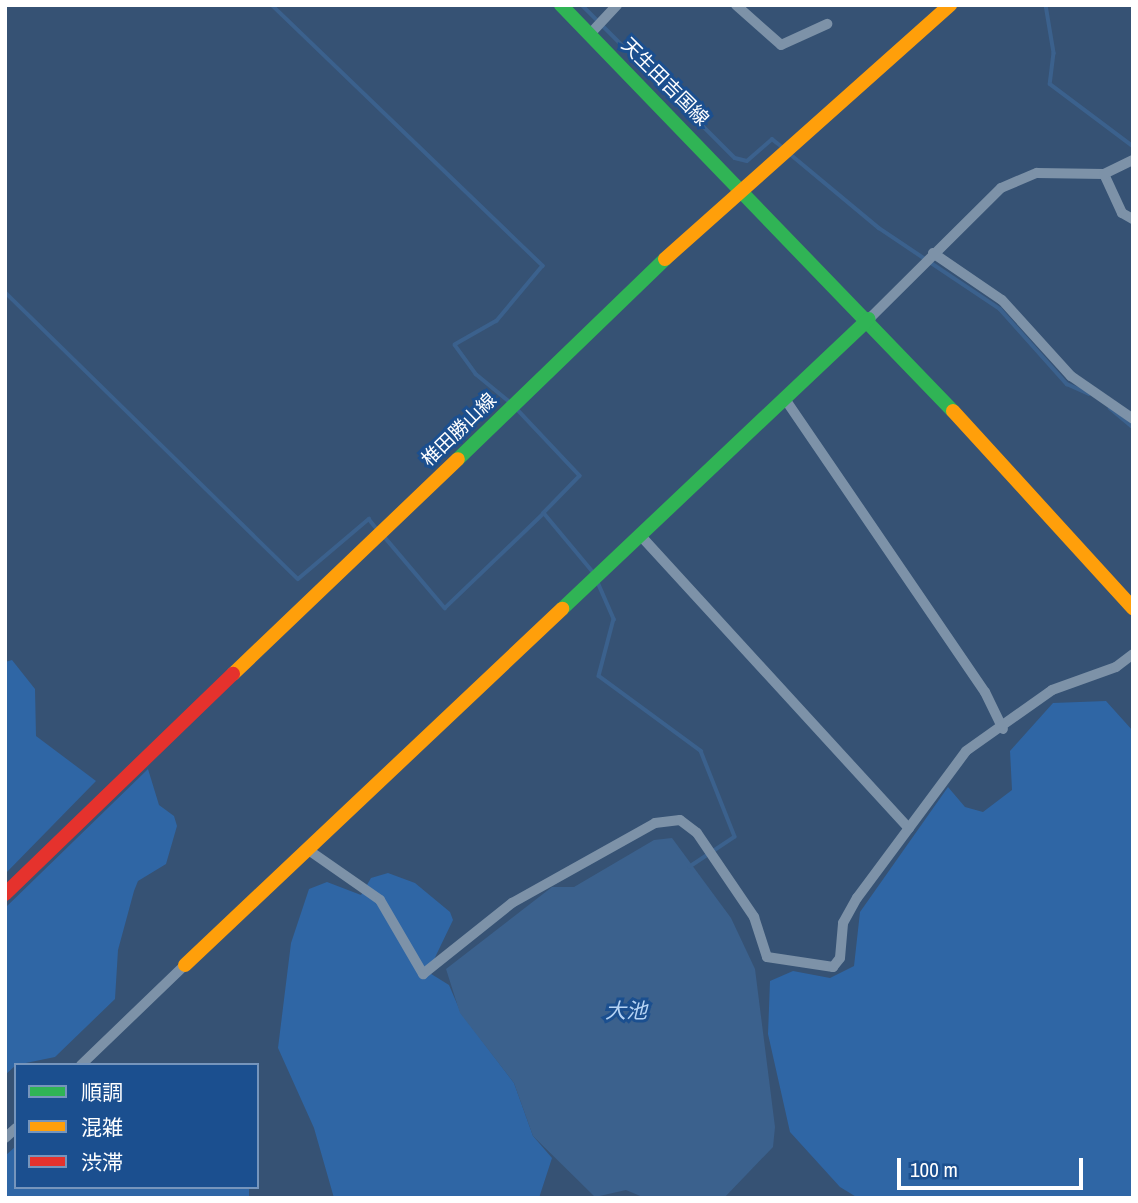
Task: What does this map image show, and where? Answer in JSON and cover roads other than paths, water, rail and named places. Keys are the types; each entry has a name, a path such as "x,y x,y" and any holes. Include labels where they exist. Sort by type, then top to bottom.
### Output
{"main road":[{"name":"天生田吉国線","path":"561,5 869,319 1133,608"},
{"name":"椎田勝山線","path":"5,894 741,186 950,5"},
{"path":"185,965 869,319"}],"street":[{"path":"590,34 617,5"},
{"path":"736,5 781,45 827,24"},
{"path":"869,319 986,199 1015,180 1057,171 1104,174 1133,160"},
{"path":"1104,174 1122,213 1133,219"},
{"path":"933,253 1002,300 1070,376 1133,419"},
{"path":"785,399 985,692 1001,726"},
{"path":"639,535 909,829"},
{"path":"307,849 380,900 423,974 512,903 655,823 680,820 697,834 748,908 767,957 827,968 840,958 846,915 965,751 1052,690 1116,667 1133,654"},
{"path":"83,1063 185,965"}],"water":[{"name":"大池","path":"672,838 731,918 755,969 775,1127 773,1147 724,1198 645,1198 626,1190 595,1197 533,1136 514,1083 460,1013 446,969 552,887 574,887 654,840"}],"waterway":[{"path":"272,5 543,266 497,321 455,345 476,374 511,403"},
{"path":"582,5 735,158 747,161 772,139 781,146"},
{"path":"1046,5 1054,53 1050,84 1133,146"},
{"path":"789,153 879,228 1000,309 1067,384 1089,394"},
{"path":"5,292 298,579 369,519 378,530"},
{"path":"516,408 580,476 544,513"},
{"path":"1110,408 1133,427"},
{"path":"383,535 445,608 544,513 594,573"},
{"path":"597,580 614,619 599,676 701,751 735,837 690,867"}]}
